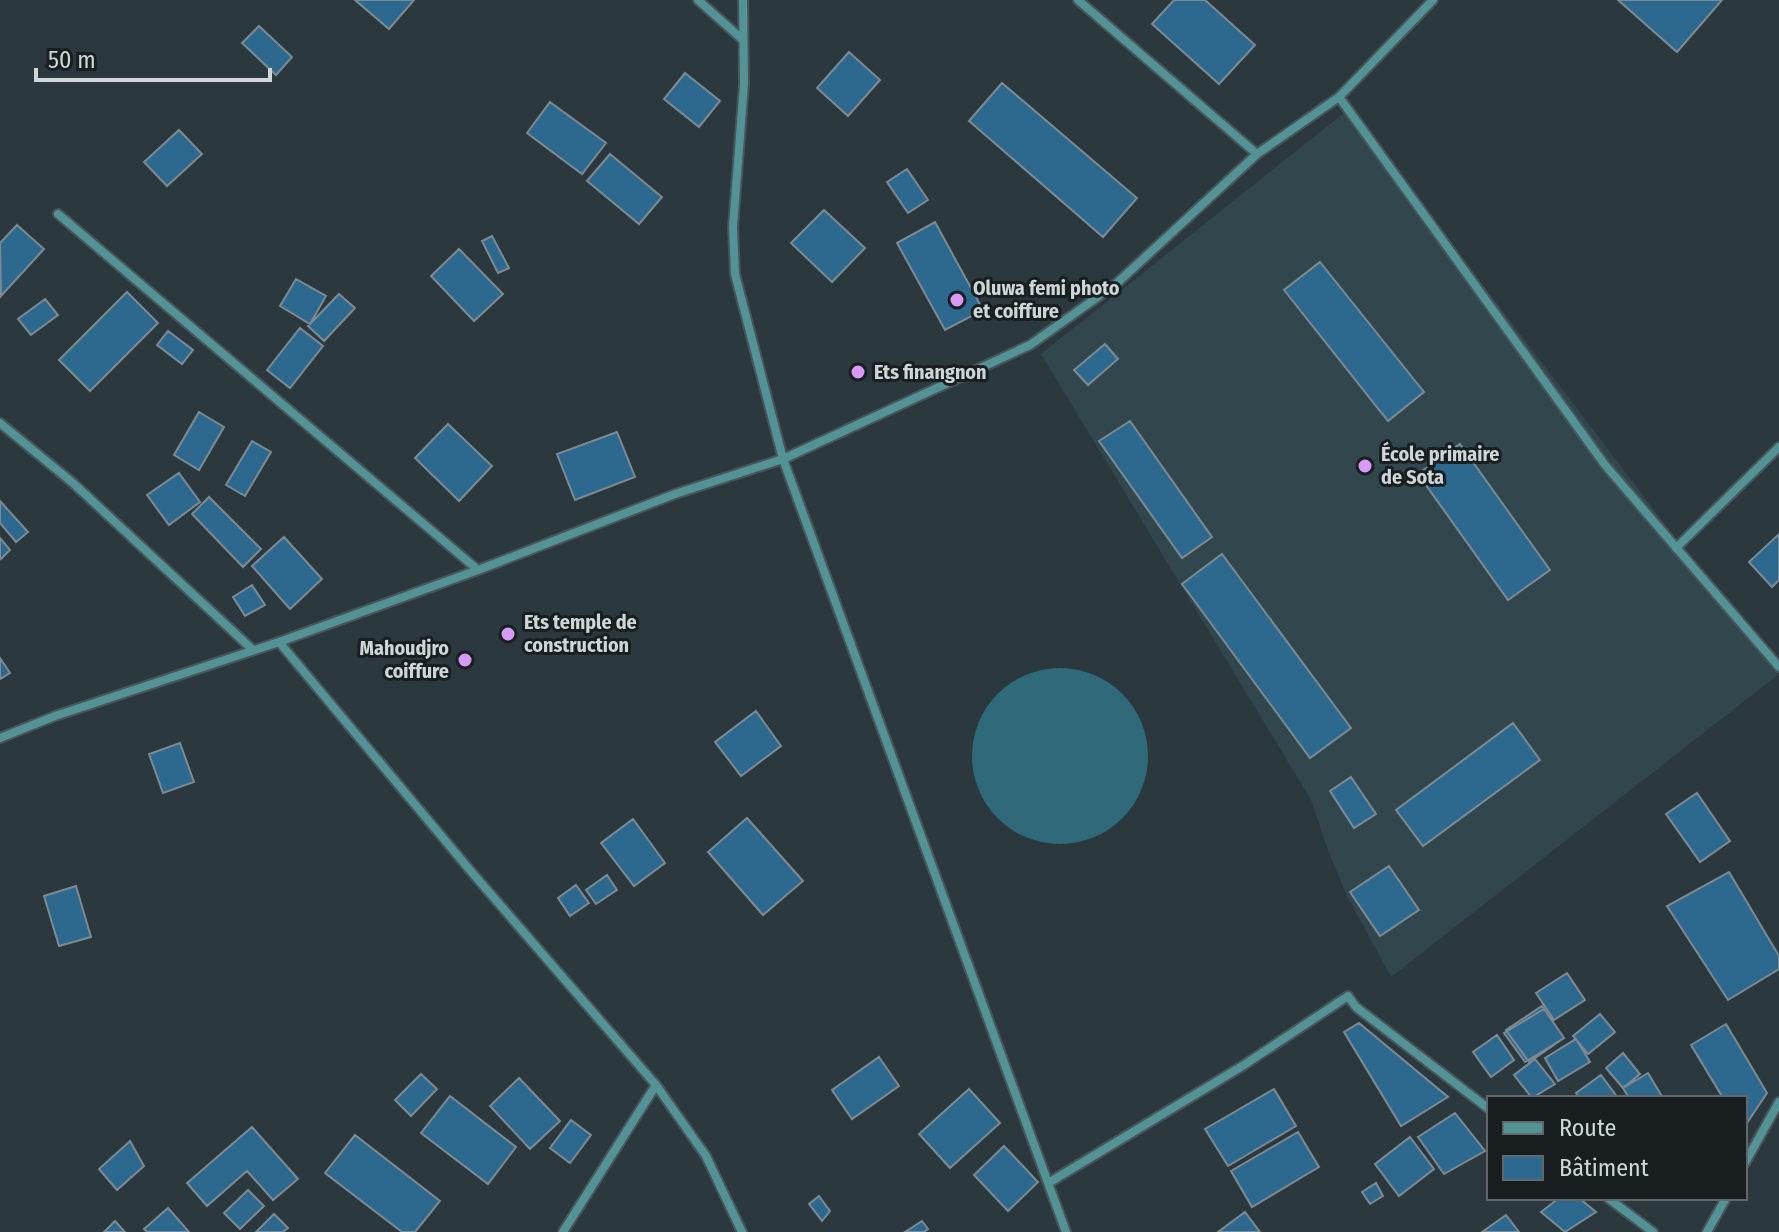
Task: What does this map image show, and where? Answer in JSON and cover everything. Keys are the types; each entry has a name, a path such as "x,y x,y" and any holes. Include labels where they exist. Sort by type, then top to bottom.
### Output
{"street":[{"path":"698,0 743,40"},
{"path":"743,0 744,84 733,227 735,274 783,459 1066,1232"},
{"path":"1078,0 1257,154"},
{"path":"0,738 55,716 279,642 675,494 783,459 1030,345 1116,284 1257,154 1339,97 1433,0"},
{"path":"1339,97 1605,465 1779,667"},
{"path":"58,214 478,570"},
{"path":"0,423 73,483 253,650"},
{"path":"1676,548 1779,447"},
{"path":"279,642 469,869 656,1085 706,1156 742,1232"},
{"path":"1050,1182 1244,1065 1348,996 1356,1007 1393,1037 1487,1108"},
{"path":"563,1232 656,1085"},
{"path":"1747,1159 1779,1102"},
{"path":"1611,1200 1653,1232"},
{"path":"1707,1232 1725,1200"}],"shaded area":[{"name":"École primaire de Sota","path":"1349,109 1779,674 1391,977 1347,896 1311,800 1041,354"},
{"path":"1060,668 1094,675 1122,694 1141,722 1148,756 1141,790 1122,818 1094,837 1060,844 1026,837 998,818 979,790 972,756 979,722 998,694 1026,675"}],"building":[{"path":"355,0 414,0 389,29"},
{"path":"1174,0 1205,0 1255,45 1219,84 1152,24"},
{"path":"1618,0 1722,0 1677,52"},
{"path":"259,26 292,57 276,75 242,43"},
{"path":"849,52 880,80 848,116 817,88"},
{"path":"685,73 720,101 699,127 664,99"},
{"path":"1002,83 1137,198 1103,237 969,121"},
{"path":"550,102 606,143 582,174 527,133"},
{"path":"179,130 202,154 167,186 144,162"},
{"path":"610,154 662,197 639,224 587,181"},
{"path":"907,169 928,200 908,213 887,182"},
{"path":"824,210 865,248 832,282 791,243"},
{"path":"935,222 983,310 945,330 897,243"},
{"path":"17,225 44,249 1,296 0,243"},
{"path":"492,236 509,268 498,273 482,241"},
{"path":"459,249 503,294 474,321 431,276"},
{"path":"1320,262 1424,392 1388,421 1284,290"},
{"path":"296,279 326,296 310,324 280,306"},
{"path":"127,292 158,323 90,391 59,360"},
{"path":"339,294 355,308 324,341 308,326"},
{"path":"45,299 58,315 31,335 18,319"},
{"path":"300,328 323,346 290,388 267,370"},
{"path":"168,331 193,350 182,364 157,345"},
{"path":"1105,344 1118,359 1088,385 1074,370"},
{"path":"199,412 224,427 199,470 174,455"},
{"path":"1130,421 1212,537 1182,558 1099,441"},
{"path":"448,424 492,466 459,501 415,458"},
{"path":"617,432 635,477 575,500 557,454"},
{"path":"252,441 271,452 245,496 226,485"},
{"path":"1460,444 1550,570 1508,600 1418,474"},
{"path":"179,473 200,502 169,525 147,495"},
{"path":"209,497 261,549 243,567 192,514"},
{"path":"0,501 28,532 16,542 0,523"},
{"path":"1779,534 1779,580 1772,587 1749,562"},
{"path":"284,537 322,579 290,609 252,566"},
{"path":"0,538 10,550 1,559 0,557"},
{"path":"1222,554 1351,728 1310,758 1182,584"},
{"path":"252,585 265,605 245,616 233,597"},
{"path":"0,658 10,673 0,679"},
{"path":"756,711 781,746 741,776 715,742"},
{"path":"1513,723 1540,760 1423,846 1396,810"},
{"path":"180,743 194,782 163,793 149,754"},
{"path":"1351,777 1376,814 1354,828 1330,791"},
{"path":"1697,793 1730,841 1700,862 1666,814"},
{"path":"747,818 803,881 763,915 708,852"},
{"path":"633,819 665,863 634,886 601,843"},
{"path":"1389,866 1419,910 1380,936 1350,892"},
{"path":"1729,872 1779,956 1779,969 1728,1000 1667,906"},
{"path":"607,875 617,890 596,904 586,890"},
{"path":"576,885 589,903 570,916 558,898"},
{"path":"76,886 91,937 59,946 44,896"},
{"path":"1567,973 1585,1000 1554,1020 1536,993"},
{"path":"1542,1006 1564,1038 1529,1062 1506,1030"},
{"path":"1544,1009 1564,1038 1525,1062 1504,1033"},
{"path":"1600,1014 1615,1032 1588,1054 1573,1036"},
{"path":"1359,1023 1448,1097 1401,1126 1344,1032"},
{"path":"1726,1024 1767,1093 1747,1123 1747,1096 1722,1096 1691,1045"},
{"path":"1497,1035 1514,1060 1491,1077 1473,1052"},
{"path":"1576,1039 1590,1062 1558,1081 1545,1058"},
{"path":"1623,1053 1640,1074 1623,1088 1606,1068"},
{"path":"879,1057 899,1086 852,1119 832,1090"},
{"path":"1535,1059 1555,1084 1530,1096 1514,1075"},
{"path":"1648,1073 1662,1096 1628,1096 1623,1088"},
{"path":"421,1074 437,1089 411,1116 395,1100"},
{"path":"1601,1075 1617,1096 1578,1096 1576,1093"},
{"path":"519,1078 560,1121 530,1149 490,1106"},
{"path":"969,1089 1000,1123 950,1168 919,1134"},
{"path":"1274,1089 1296,1126 1228,1166 1205,1129"},
{"path":"450,1096 516,1147 488,1184 421,1133"},
{"path":"1455,1113 1485,1151 1444,1174 1418,1137"},
{"path":"571,1120 591,1135 570,1163 550,1148"},
{"path":"252,1127 298,1179 273,1200 247,1171 207,1206 187,1183"},
{"path":"1298,1132 1319,1167 1252,1207 1231,1171"},
{"path":"355,1135 440,1201 415,1232 402,1232 325,1173"},
{"path":"1410,1137 1434,1169 1399,1196 1375,1164"},
{"path":"130,1141 144,1166 117,1190 99,1169"},
{"path":"1004,1146 1038,1182 1008,1211 974,1175"},
{"path":"1376,1183 1383,1196 1370,1204 1362,1192"},
{"path":"248,1190 264,1206 240,1229 224,1213"},
{"path":"819,1196 830,1211 822,1221 809,1204"},
{"path":"1556,1200 1581,1200 1596,1212 1565,1232 1541,1212"},
{"path":"168,1208 189,1232 147,1232 144,1229"},
{"path":"1245,1212 1260,1232 1218,1232"},
{"path":"274,1214 288,1228 283,1232 256,1232"},
{"path":"1506,1215 1519,1232 1482,1232"},
{"path":"115,1221 125,1232 104,1232"},
{"path":"922,1221 928,1229 924,1232 905,1232"}],"place":[{"name":"Oluwa femi photo et coiffure","path":"957,300"},
{"name":"Ets finangnon","path":"858,372"},
{"name":"École primaire de Sota","path":"1365,466"},
{"name":"Ets temple de construction","path":"508,634"},
{"name":"Mahoudjro coiffure","path":"465,660"}]}
